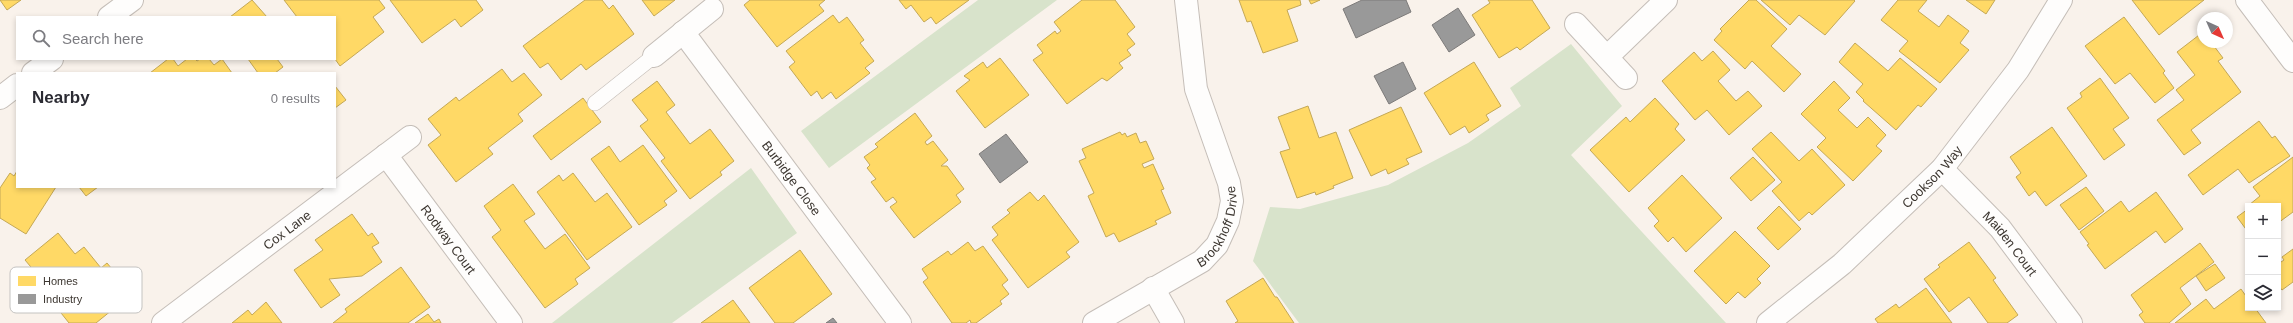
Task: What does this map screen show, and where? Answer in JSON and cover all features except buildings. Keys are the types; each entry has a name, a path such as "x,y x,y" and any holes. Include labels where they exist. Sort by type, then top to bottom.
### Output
{"street":[{"path":"110,16 132,0"},
{"name":"Brockhoff Drive","path":"1094,323 1202,261 1217,245 1228,221 1232,201 1229,184 1196,89 1186,0"},
{"path":"1607,57 1666,0"},
{"name":"Cookson Way","path":"1768,323 1842,264 1942,169 2018,70 2061,0"},
{"path":"2247,0 2293,60"},
{"path":"654,56 712,9"},
{"path":"1576,24 1626,78"},
{"name":"Burbidge Close","path":"683,32 900,323"},
{"path":"34,72 51,60"},
{"path":"0,98 16,86"},
{"name":"Cox Lane","path":"163,323 410,137"},
{"name":"Rodway Court","path":"386,155 512,323"},
{"name":"Maiden Court","path":"1942,169 2000,228 2072,323"},
{"path":"1153,288 1173,323"}],"lane":[{"path":"595,103 654,56"}],"green space":[{"path":"978,0 1057,0 829,168 801,131"},
{"path":"1571,44 1622,106 1571,155 1726,323 1299,323 1253,261 1270,207 1300,209 1388,185 1468,143 1521,106 1510,88"},
{"path":"751,168 797,233 672,323 552,323"}]}
